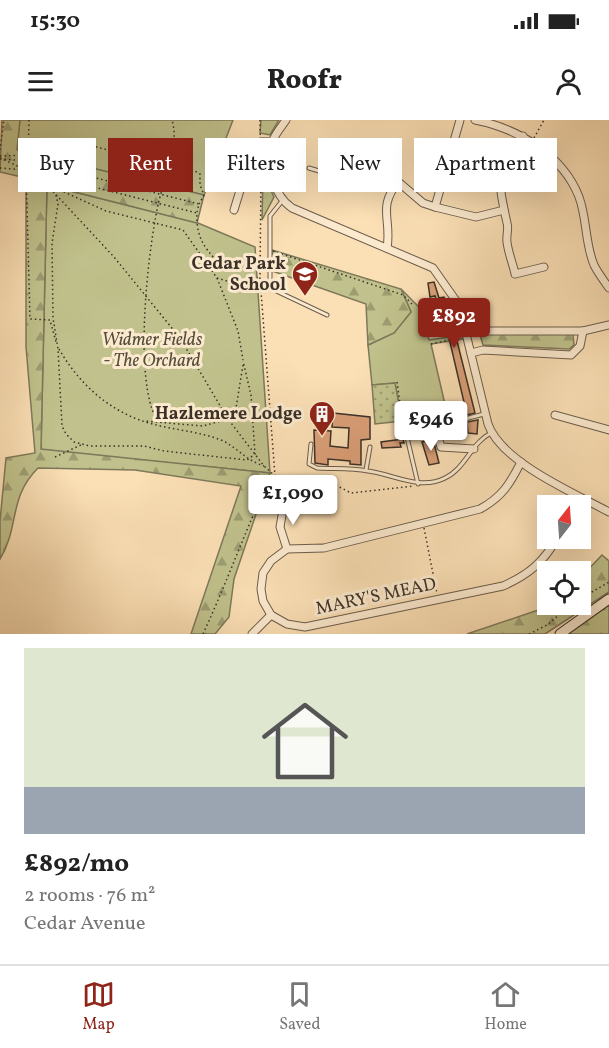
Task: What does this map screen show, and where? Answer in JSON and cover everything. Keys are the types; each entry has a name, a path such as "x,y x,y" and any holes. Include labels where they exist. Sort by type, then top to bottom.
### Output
{"street":[{"path":"274,138 286,120"},
{"path":"435,207 460,120"},
{"path":"475,120 506,128 526,138"},
{"path":"523,136 504,165 500,176 499,189 508,226 507,241 513,274 544,267"},
{"path":"557,165 573,183 579,198 594,264 609,288"},
{"path":"402,185 423,203 476,217 504,210"},
{"path":"234,210 240,192"},
{"path":"279,192 282,201 292,208 433,268 459,305 491,433 506,453 578,495"},
{"path":"387,248 389,237 386,201 392,192"},
{"path":"467,334 583,331 609,325"},
{"path":"471,352 483,350 571,355 580,346 583,331"},
{"path":"555,415 609,430"},
{"path":"448,433 438,437 441,447 474,449"},
{"path":"252,634 271,615 263,601 261,589 264,573 271,561 287,549 324,548 480,509 497,500 508,487 521,462"},
{"path":"591,502 609,512"},
{"path":"284,504 280,527 287,549"},
{"name":"MARY'S MEAD","path":"271,615 287,624 305,627 503,586 524,577 541,563 550,549"},
{"path":"560,634 609,599"}],"lane":[{"path":"309,168 318,171"},
{"path":"282,201 270,216 270,288 327,315"},
{"path":"459,427 457,421 486,414"},
{"path":"402,416 418,484"},
{"path":"311,444 309,464 317,468 366,470 390,474 418,484 445,479 464,463 481,438 491,433"},
{"path":"366,470 370,447"}],"path":[{"path":"0,150 4,120"},
{"path":"28,138 29,120"},
{"path":"172,120 175,138"},
{"path":"260,120 260,138"},
{"path":"534,138 544,120"},
{"path":"1,158 18,155"},
{"path":"1,158 18,159"},
{"path":"1,158 18,166"},
{"path":"0,168 18,169"},
{"path":"193,168 200,174 200,185 204,195 197,213 197,226 203,248 218,262 260,262"},
{"path":"96,178 199,204"},
{"path":"96,186 197,213"},
{"path":"27,192 30,320 50,320 58,349 74,375 119,412 141,420 222,440 247,460"},
{"path":"53,192 180,338 228,419 264,466 275,476"},
{"path":"63,192 106,211 183,230 217,279 238,331 251,395 255,454"},
{"path":"157,421 150,409 145,376 147,298 154,223 161,192"},
{"path":"261,192 260,278 272,404 275,476 279,501 284,504"},
{"path":"56,195 53,318 58,349 62,426 74,442 144,446 164,451 247,460 264,466"},
{"path":"272,250 403,295 412,304"},
{"path":"217,279 230,282 260,278"},
{"path":"431,344 467,334"},
{"path":"141,420 203,426 228,419 236,408 243,361"},
{"path":"397,382 402,416"},
{"path":"55,457 84,444"},
{"path":"247,460 255,454"},
{"path":"203,634 236,563 256,507 270,477 324,479 351,493 411,488 418,484"},
{"path":"423,524 438,599"},
{"path":"591,593 609,582"},
{"path":"529,634 547,625 559,615"}],"green space":[{"path":"2,120 20,120 17,150 18,176 0,172"},
{"path":"20,120 233,120 226,138 205,138 204,195 191,192 193,138 108,138 108,172 96,169 96,138 18,138 18,150 16,150"},
{"path":"261,120 279,120 270,135 260,133"},
{"path":"96,169 108,172 108,192 192,192 204,195 197,223 75,192 96,192"},
{"path":"26,192 47,192 41,449 270,473 234,579 229,617 215,634 191,634 241,486 135,470 38,468 22,490 10,535 0,559 0,521 6,458 35,453 26,347"},
{"name":"Widmer Fields - The Orchard","path":"47,192 75,192 198,223 255,247 270,473 41,450"},
{"path":"263,192 272,192 274,197 262,220"},
{"path":"272,250 401,289 411,312 394,333 368,345 366,304 272,271"},
{"path":"401,289 423,311 429,340 462,335 463,339 431,344 447,413 402,421 395,383 372,385 368,345 394,333 411,312"},
{"path":"479,331 573,334 574,345 569,349 483,345"},
{"path":"395,383 402,421 375,424 372,385"},
{"path":"602,555 609,561 609,592 591,604 591,567"},
{"path":"609,605 609,634 568,634"},
{"path":"537,610 537,615 574,615 545,634 467,634"}],"building":[{"path":"434,282 439,298 444,297 449,309 475,413 467,415 442,308 438,309 435,296 430,297 428,283"},
{"name":"Hazlemere Lodge","path":"333,413 370,417 370,439 361,440 361,465 350,464 350,461 328,459 328,465 315,463 314,430 331,431 330,446 348,448 349,428 332,427"},
{"path":"478,420 477,434 468,433 467,422"},
{"path":"403,439 404,443 400,443 401,447 382,448 381,442"},
{"path":"433,439 439,463 429,465 422,442"}],"place":[{"name":"Cedar Park School","path":"305,297"},
{"name":"Hazlemere Lodge","path":"322,437"}]}
